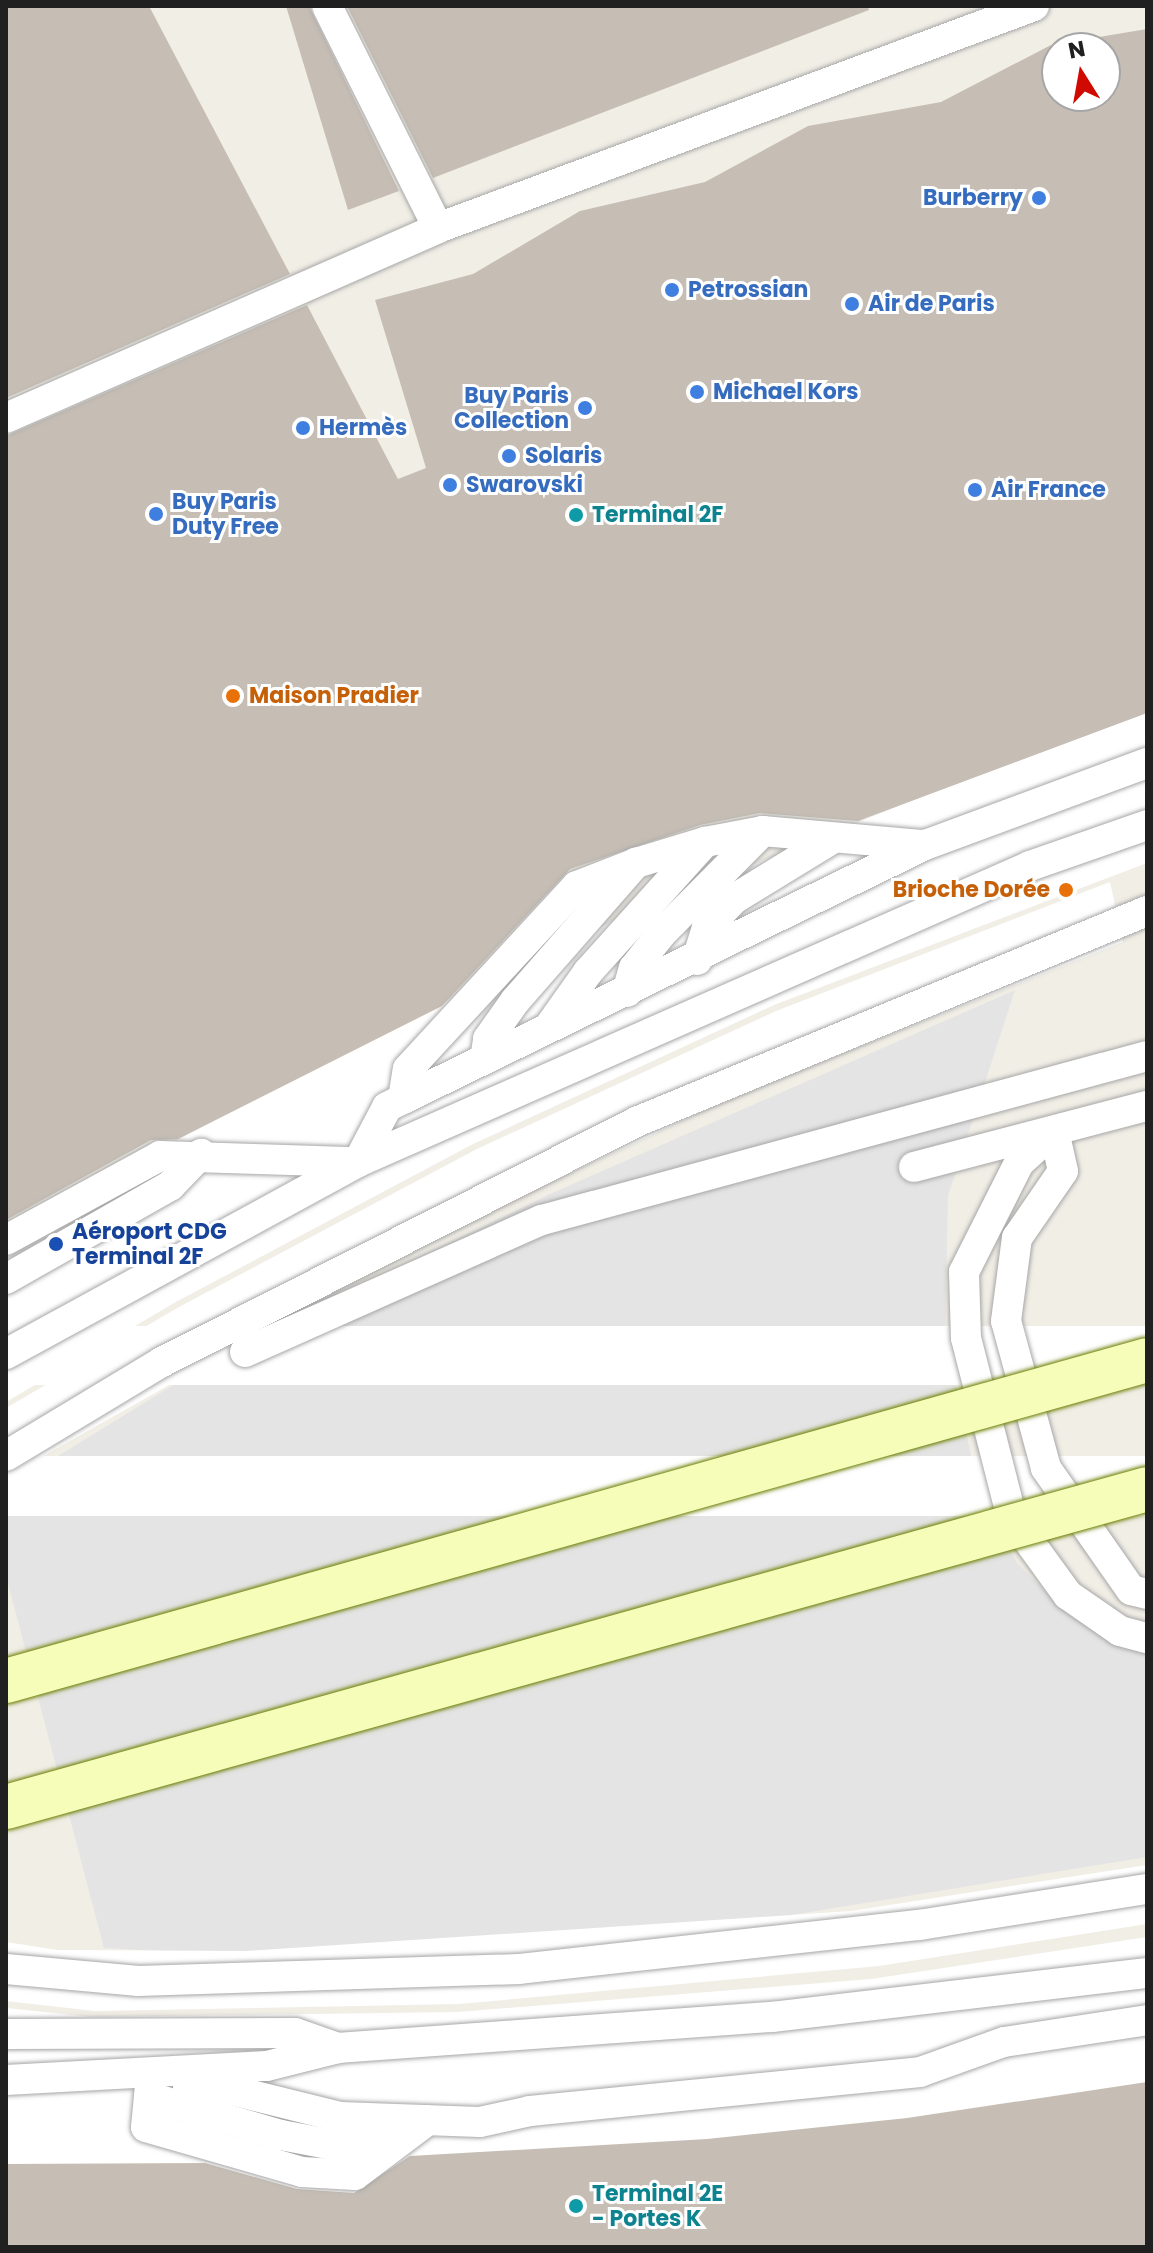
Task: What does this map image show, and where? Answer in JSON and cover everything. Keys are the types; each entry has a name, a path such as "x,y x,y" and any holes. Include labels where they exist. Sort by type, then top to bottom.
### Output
{"main road":[{"path":"6,1681 1147,1360"},
{"path":"6,1807 1147,1489"}],"lane":[{"path":"327,6 438,228"},
{"path":"6,418 438,228 1034,6"},
{"path":"358,1162 387,1107 549,1027 697,960 925,845 1147,763"},
{"path":"6,1354 358,1162 1030,866 1147,825"},
{"path":"403,1099 408,1069 577,886 636,863 705,842 763,831 925,845"},
{"path":"627,992 634,968 661,934 763,831"},
{"path":"697,960 707,927 734,899 832,839"},
{"path":"549,1027 588,972 705,842"},
{"path":"485,1059 488,1039 515,1001 636,863"},
{"path":"6,1456 162,1362 636,1122 1147,911"},
{"path":"245,1352 542,1220 1147,1056"},
{"path":"914,1167 1147,1106"},
{"path":"1054,1131 1063,1171 1017,1238 1006,1321 1046,1468 1131,1590 1147,1594"},
{"path":"1054,1131 1019,1163 964,1272 966,1338 1012,1518 1068,1595 1120,1631 1147,1638"},
{"path":"6,1240 160,1156 201,1154 358,1162"},
{"path":"6,1279 170,1186 201,1154"},
{"path":"6,1969 138,1981 519,1969 919,1925 1147,1889"},
{"path":"144,2085 267,2066 338,2048 772,2017 1147,1973"},
{"path":"6,2080 223,2088 340,2117 480,2122 530,2111 920,2072 1004,2042 1147,2020"},
{"path":"6,2034 295,2033 338,2048"},
{"path":"144,2085 146,2127 302,2172 355,2175 428,2120"}],"shaded area":[{"path":"1015,990 948,1196 945,1333 979,1493 1017,1563 1062,1608 1147,1650 1147,1857 779,1917 274,1957 104,1948 6,1576 6,1488 240,1344 550,1194"}],"pier":[{"path":"1147,713 1147,863 774,1005 473,1144 174,1303 6,1402 6,1230 379,1034 622,917 981,773"},
{"path":"1110,882 1123,942 729,1099 421,1243 6,1477 6,1408 179,1307 477,1149 776,1011"},
{"path":"6,1326 1147,1326 1147,1385 6,1385"},
{"path":"6,1456 1147,1456 1147,1516 6,1516"},
{"path":"1147,1865 1147,1924 879,1966 459,2004 95,2011 6,2001 6,1942 58,1950 246,1951 851,1911"},
{"path":"1147,1937 1147,2149 6,2219 6,2008 91,2017 458,2012 871,1979"}],"building":[{"path":"6,6 149,6 290,274 6,398"},
{"path":"286,6 309,6 399,191 348,210"},
{"path":"347,6 868,6 869,10 433,178"},
{"name":"Terminal 2F","path":"1147,29 1147,713 858,821 760,813 700,825 570,869 442,1006 178,1139 151,1140 6,1220 6,436 307,305 398,479 426,468 375,300 473,274 580,211 705,182 808,126 941,102 1041,50 1041,112 1121,112 1121,33"},
{"name":"Terminal 2E - Portes K","path":"1147,2082 1147,2247 6,2247 6,2164 205,2163 297,2189 354,2193 410,2156 707,2139 907,2118"}],"place":[{"name":"Burberry","path":"1039,198"},
{"name":"Petrossian","path":"672,290"},
{"name":"Air de Paris","path":"852,304"},
{"name":"Michael Kors","path":"697,392"},
{"name":"Buy Paris Collection","path":"585,408"},
{"name":"Hermès","path":"303,428"},
{"name":"Solaris","path":"509,456"},
{"name":"Swarovski","path":"450,485"},
{"name":"Air France","path":"975,490"},
{"name":"Buy Paris Duty Free","path":"156,514"},
{"name":"Terminal 2F","path":"576,515"},
{"name":"Maison Pradier","path":"233,696"},
{"name":"Brioche Dorée","path":"1066,890"},
{"name":"Aéroport CDG Terminal 2F","path":"56,1244"},
{"name":"Terminal 2E - Portes K","path":"576,2206"}]}
